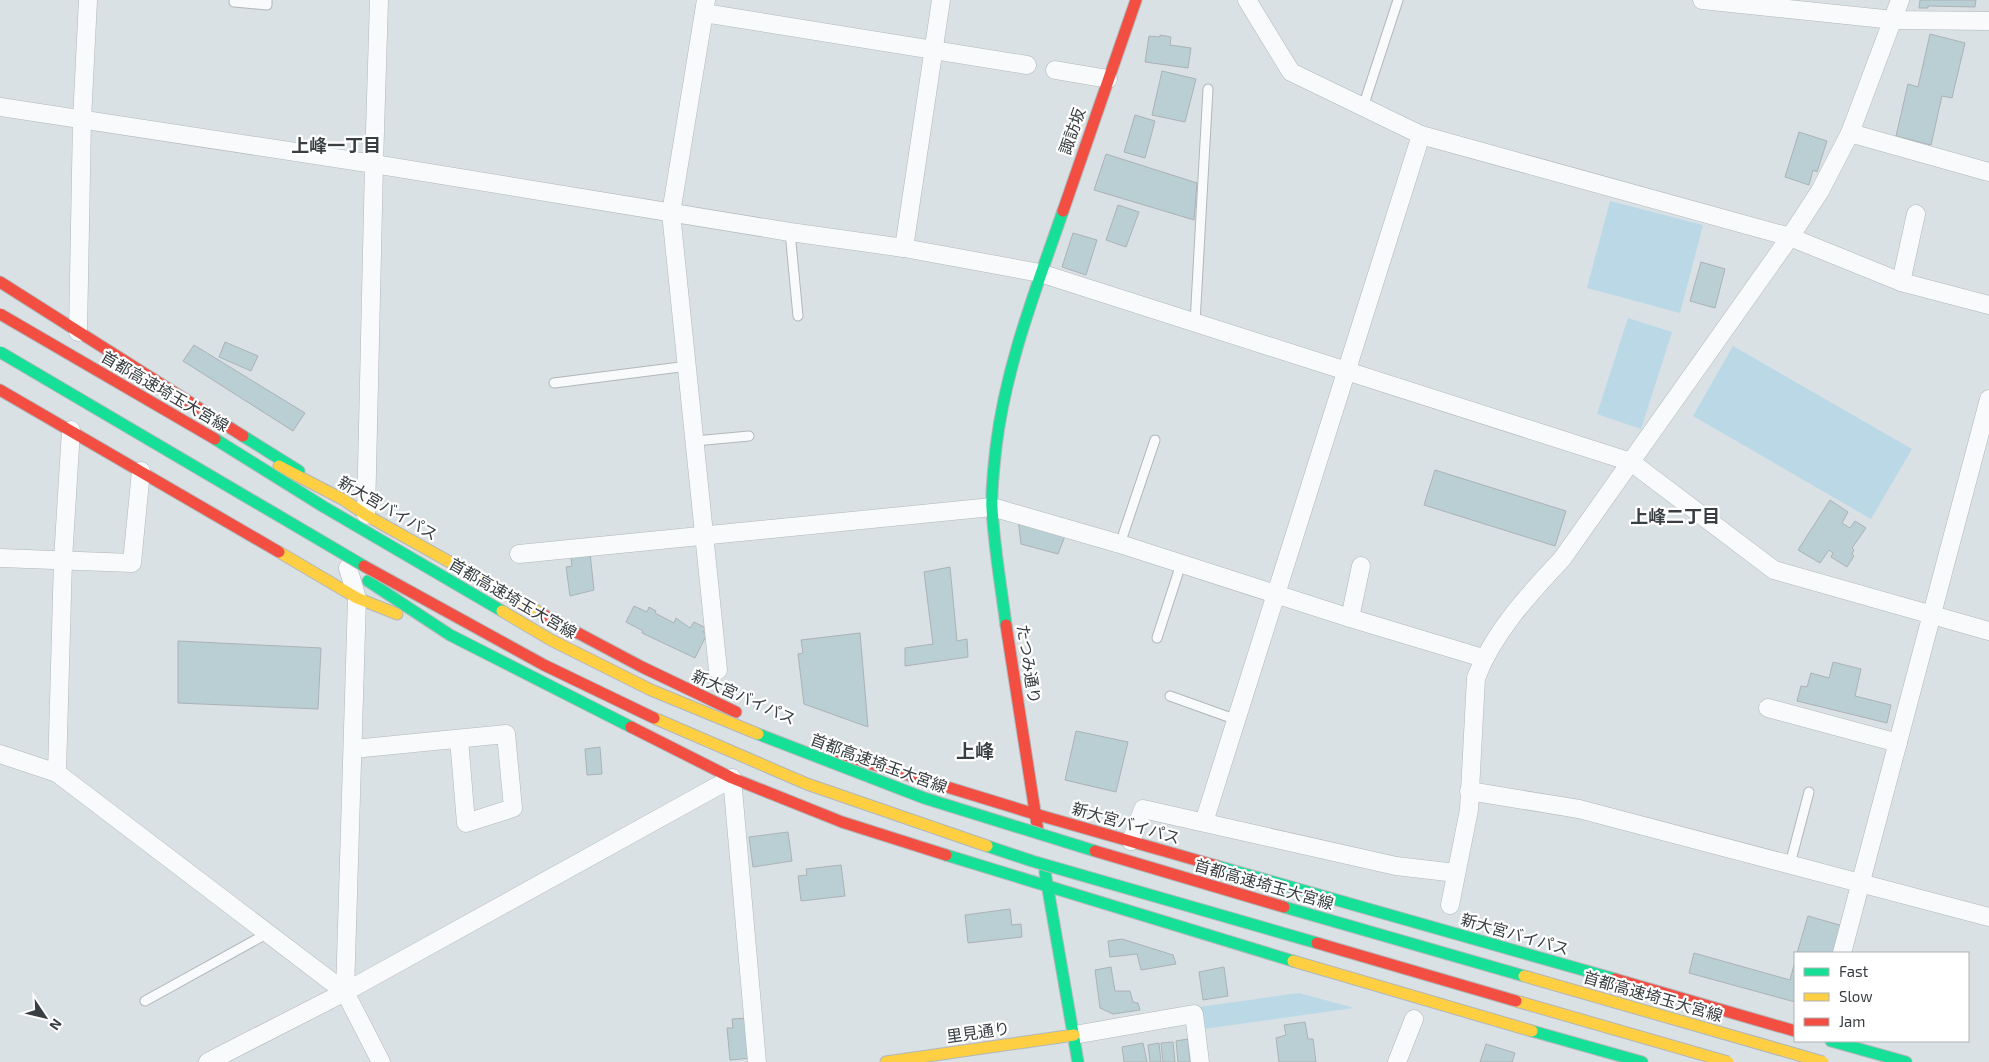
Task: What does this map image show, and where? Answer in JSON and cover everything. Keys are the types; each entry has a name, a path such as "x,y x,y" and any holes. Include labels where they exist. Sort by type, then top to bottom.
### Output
{"main road":[{"name":"諏訪坂","path":"1040,273 1136,0"},
{"name":"たつみ通り","path":"1040,273 1009,374 1000,417 992,507 1003,602 1035,814 1078,1062"},
{"path":"0,282 225,445"},
{"name":"首都高速埼玉大宮線","path":"0,314 225,445 324,507 551,640 650,690 814,757 924,798 1042,836 1823,1062"},
{"name":"新大宮バイパス","path":"0,319 344,500 366,515 646,670 812,746 1035,814 1794,1030"},
{"path":"73,335 344,500"},
{"path":"0,351 348,568 450,635"},
{"path":"0,351 390,581 544,665 650,716 807,784 1032,861 1728,1062"},
{"path":"0,390 72,430 357,598 450,635 732,778 842,822 1047,886 1371,985 1642,1062"},
{"name":"里見通り","path":"886,1062 1074,1035"},
{"path":"1835,1042 1906,1062"}],"street":[{"path":"73,335 88,0"},
{"path":"366,515 374,164 380,0"},
{"path":"904,248 932,50 941,0"},
{"path":"1247,0 1291,72 1421,135 1790,237 1901,282 1989,305"},
{"path":"1450,905 1469,810 1476,678 1483,658 1528,596 1562,559 1790,237 1820,191 1850,133 1900,0"},
{"path":"1712,1 1894,20 1989,22"},
{"path":"718,670 671,213 705,7 932,50 1027,65"},
{"path":"1055,70 1108,78"},
{"path":"0,106 374,164 790,232 904,248 1040,273 1630,462 1774,570 1989,630"},
{"path":"1850,133 1989,172"},
{"path":"1204,822 1421,135"},
{"path":"1901,282 1916,214"},
{"path":"1842,952 1989,399"},
{"path":"57,772 63,560 72,430"},
{"path":"0,558 132,563 141,471"},
{"path":"519,554 703,534 992,507 1120,544 1350,618 1483,658"},
{"path":"1350,618 1361,566"},
{"path":"345,992 357,598 348,568"},
{"path":"1768,708 1898,743"},
{"path":"352,749 506,734 514,808 466,823 460,739"},
{"path":"0,754 57,772 345,992 381,1062"},
{"path":"208,1062 345,992 732,778 757,1062"},
{"path":"1469,791 1579,809 1989,917"},
{"path":"1131,841 1143,809 1396,866 1456,873"},
{"path":"1074,1035 1194,1014 1200,1062"},
{"path":"1397,1062 1414,1019"}],"lane":[{"path":"234,2 266,5 268,0"},
{"path":"1363,107 1398,0"},
{"path":"1195,322 1208,89"},
{"path":"790,232 798,316"},
{"path":"554,383 688,366"},
{"path":"695,441 749,436"},
{"path":"1120,544 1155,440"},
{"path":"1157,638 1181,564"},
{"path":"1170,696 1237,720"},
{"path":"1790,864 1809,792"},
{"path":"145,1001 268,933"}],"shaded area":[{"path":"1610,201 1703,225 1680,313 1587,288"},
{"path":"1628,318 1672,332 1641,429 1597,414"},
{"path":"1733,346 1912,449 1871,519 1693,416"},
{"path":"1299,993 1354,1008 1203,1029 1199,1007"}],"building":[{"path":"1920,0 1976,0 1975,7 1928,6 1928,8 1919,8"},
{"path":"1930,34 1965,43 1952,98 1942,96 1931,145 1896,136 1908,84 1918,87"},
{"path":"1160,35 1171,37 1170,45 1191,48 1188,68 1145,62 1149,36 1160,37"},
{"path":"1162,71 1196,79 1185,122 1152,115"},
{"path":"1135,115 1155,121 1145,158 1124,152"},
{"path":"1799,132 1827,141 1817,172 1813,170 1809,185 1785,177"},
{"path":"1106,154 1197,183 1194,220 1094,190"},
{"path":"1118,205 1139,212 1126,247 1106,240"},
{"path":"1073,233 1097,240 1086,275 1062,267"},
{"path":"1701,262 1725,269 1715,308 1690,301"},
{"path":"225,342 258,356 251,371 219,357"},
{"path":"194,345 305,413 293,431 183,361"},
{"path":"1435,470 1566,511 1555,546 1424,505"},
{"path":"1830,500 1848,512 1842,523 1850,528 1855,521 1866,528 1852,548 1854,556 1847,567 1831,557 1833,553 1829,550 1820,563 1798,550"},
{"path":"1018,519 1065,536 1058,554 1021,544"},
{"path":"590,553 594,590 570,596 566,567 572,566 571,557"},
{"path":"950,567 957,641 967,639 968,657 905,666 905,648 933,644 924,572"},
{"path":"634,606 647,612 649,607 656,611 655,613 674,623 676,618 690,628 694,622 706,628 703,632 707,634 695,658 642,633 643,631 626,622"},
{"path":"860,633 868,727 804,704 798,654 803,653 801,640"},
{"path":"178,641 321,648 318,709 178,703"},
{"path":"1833,662 1861,669 1855,696 1891,705 1887,723 1797,701 1801,686 1807,687 1811,673 1829,678"},
{"path":"1076,731 1128,742 1116,792 1065,780"},
{"path":"600,747 602,774 587,775 585,749"},
{"path":"788,832 792,861 753,867 749,837"},
{"path":"841,865 845,896 801,901 798,876 807,875 806,869"},
{"path":"1010,909 1012,925 1021,924 1022,937 968,943 965,915"},
{"path":"1808,916 1843,926 1835,952 1797,952"},
{"path":"1122,939 1173,955 1176,964 1141,970 1137,954 1110,957 1108,941"},
{"path":"1694,953 1790,980 1794,965 1794,1002 1689,973"},
{"path":"1111,967 1115,991 1130,991 1133,1002 1138,1003 1140,1010 1113,1014 1100,1008 1095,970"},
{"path":"1224,967 1228,996 1203,1000 1199,972"},
{"path":"749,1018 752,1058 730,1060 727,1028 733,1028 732,1019"},
{"path":"1305,1022 1308,1039 1313,1039 1316,1062 1279,1062 1276,1038 1286,1035 1284,1025"},
{"path":"1188,1039 1190,1062 1178,1062 1176,1041"},
{"path":"1173,1042 1175,1062 1163,1062 1161,1043"},
{"path":"1143,1043 1147,1062 1124,1062 1122,1047"},
{"path":"1159,1043 1161,1062 1150,1062 1148,1045"},
{"path":"1486,1044 1515,1053 1512,1062 1480,1062"}],"traffic: fast":[{"path":"1006,625 992,508 992,485 996,447 1014,357 1063,211"},
{"path":"0,352 364,566"},
{"path":"243,436 299,471"},
{"path":"215,439 324,507 502,611"},
{"path":"368,581 450,635 631,727"},
{"path":"758,734 924,798 1095,851"},
{"path":"987,846 1032,861 1317,943"},
{"path":"946,855 1293,961"},
{"path":"1217,866 1615,979"},
{"path":"1045,872 1078,1062"},
{"path":"1284,907 1524,976"},
{"path":"1532,1031 1642,1062"},
{"path":"1835,1042 1906,1062"}],"traffic: slow":[{"path":"279,466 344,500 366,515 544,615"},
{"path":"279,552 357,598 397,614"},
{"path":"502,611 551,640 651,690 758,734"},
{"path":"654,718 807,784 987,846"},
{"path":"1293,961 1532,1031"},
{"path":"1524,976 1823,1062"},
{"path":"1516,1001 1728,1062"},
{"path":"886,1062 1074,1035"}],"traffic: jam":[{"path":"1063,211 1136,0"},
{"path":"0,282 243,436"},
{"path":"0,314 215,439"},
{"path":"0,390 279,552"},
{"path":"364,566 544,665 654,718"},
{"path":"544,615 642,667 736,712"},
{"path":"1006,625 1038,831"},
{"path":"631,727 732,778 842,822 946,855"},
{"path":"836,753 1035,814 1217,866"},
{"path":"1095,851 1284,907"},
{"path":"1317,943 1516,1001"},
{"path":"1615,979 1794,1031"}],"district":[{"name":"上峰一丁目","path":"336,146"},
{"name":"上峰二丁目","path":"1675,517"},
{"name":"上峰","path":"975,751"}]}
